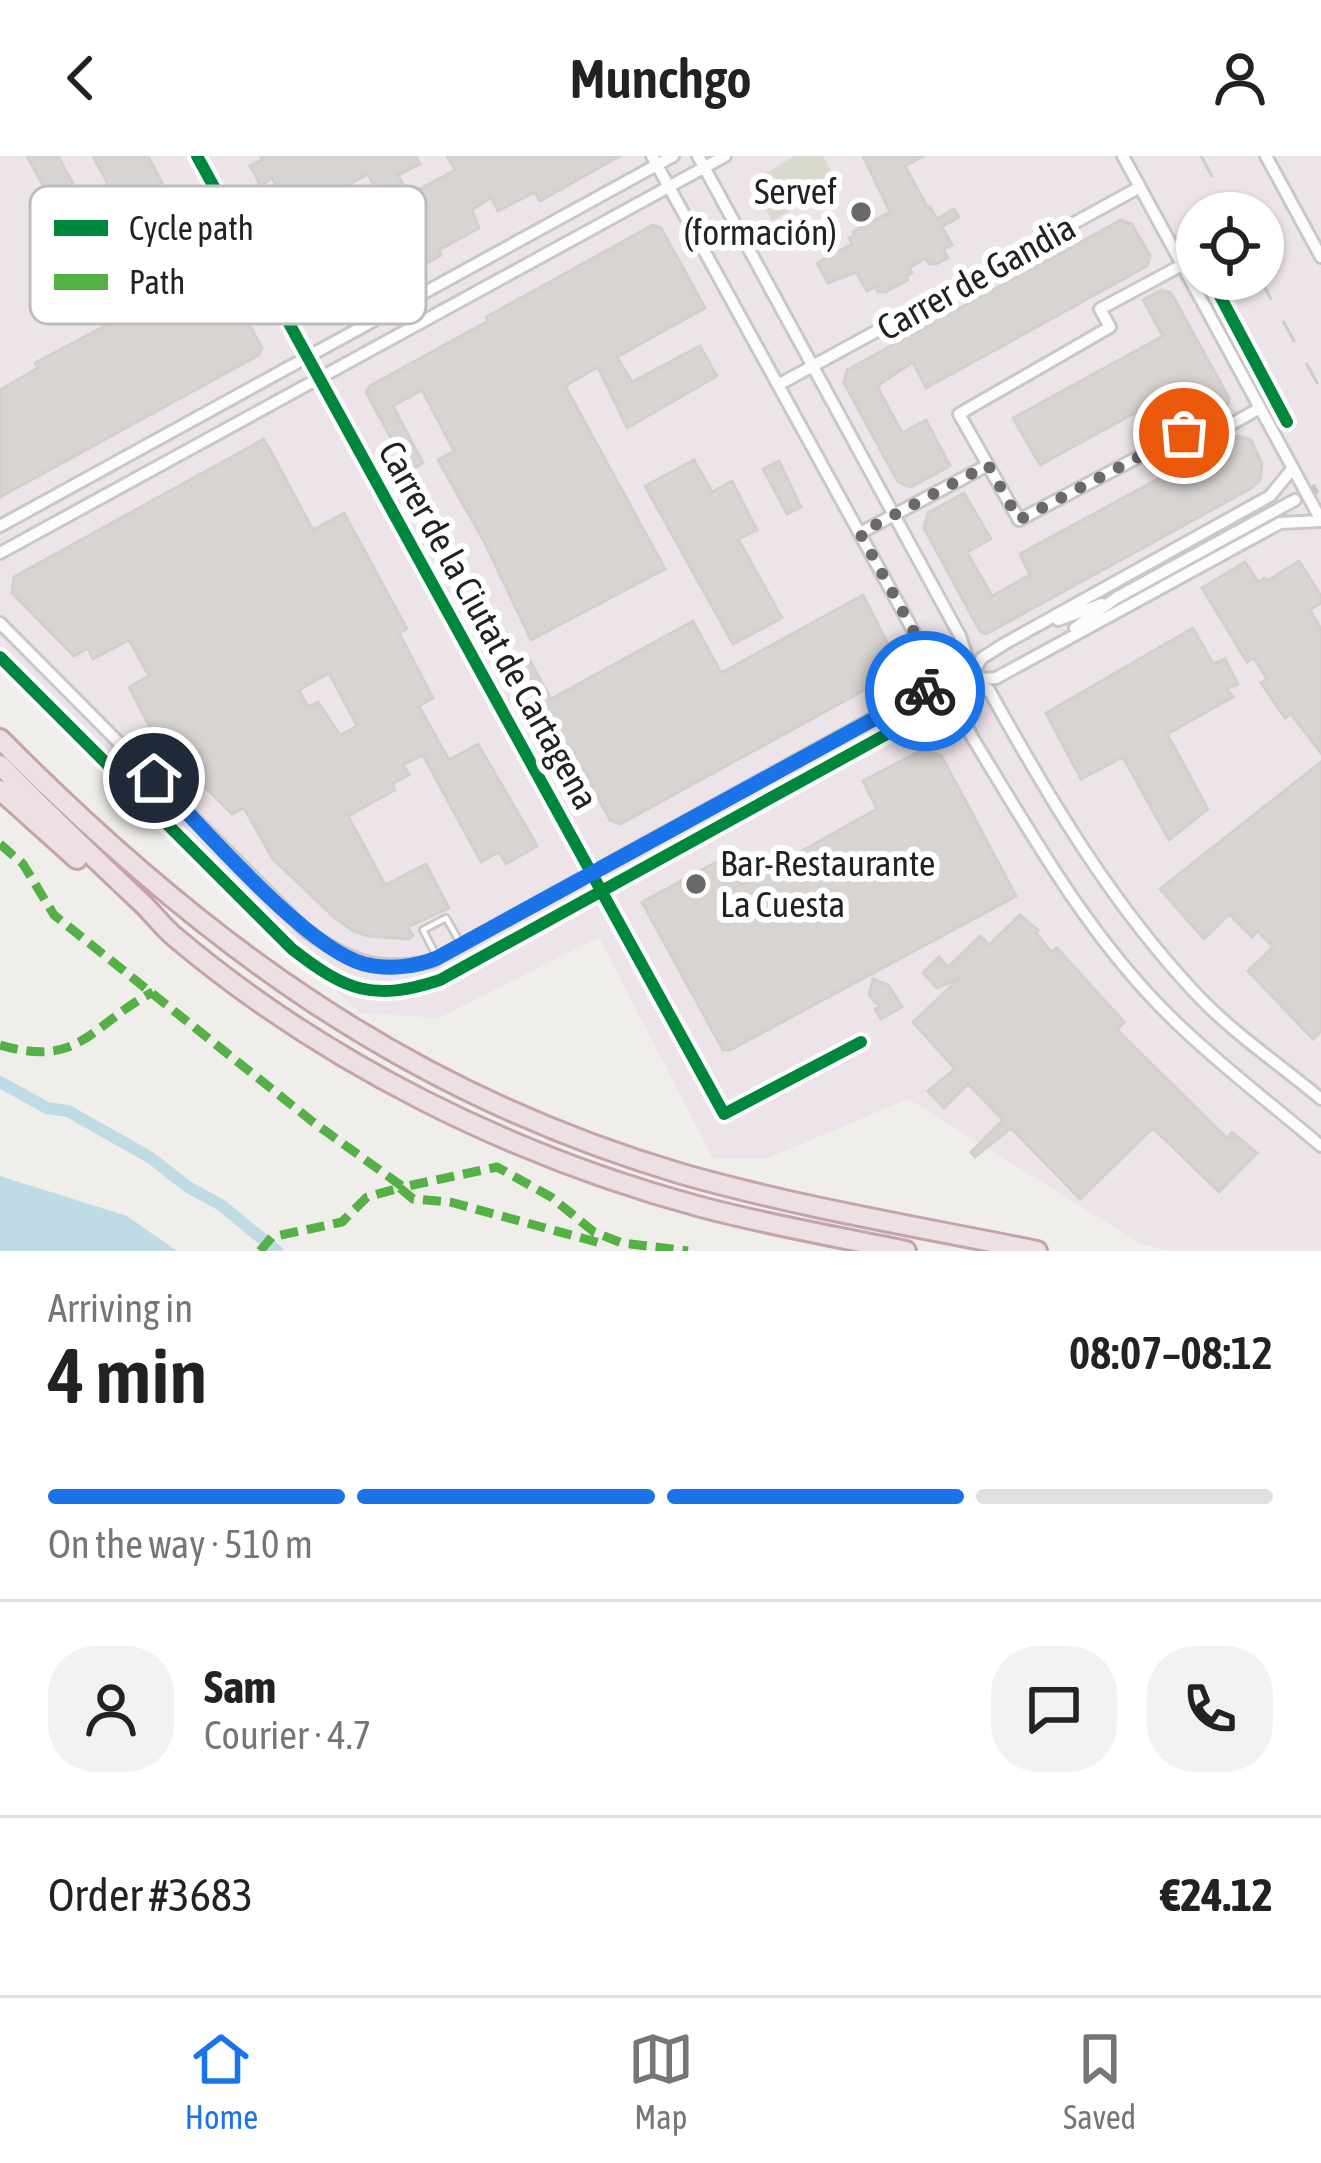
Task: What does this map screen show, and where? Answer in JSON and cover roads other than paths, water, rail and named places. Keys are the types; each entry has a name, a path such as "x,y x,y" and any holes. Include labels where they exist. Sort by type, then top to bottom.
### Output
{"highway":[{"path":"0,739 86,824 228,945 381,1047 474,1096 559,1132 701,1179 1037,1251"},
{"path":"0,765 172,935"},
{"path":"0,790 142,917 364,1067 531,1149 703,1208 906,1251"}],"street":[{"name":"Carrer de la Ciutat de Cartagena","path":"197,156 214,186"},
{"path":"426,290 655,160 674,156"},
{"path":"426,320 669,187 701,162 725,156"},
{"path":"1123,156 1176,254"},
{"path":"1266,156 1321,257"},
{"path":"655,160 926,654 957,698 972,737 1060,882 1179,1025 1321,1145"},
{"path":"701,162 977,675 1093,866 1204,1002 1321,1099"},
{"name":"Carrer de Gandia","path":"778,385 1139,187"},
{"path":"1176,268 1100,308 1111,327 959,414 1019,520 1184,433 1191,447 1260,408"},
{"path":"0,623 308,932 364,964 401,967 435,959 946,680 954,668 996,678 1280,524 1321,521 1201,300"},
{"name":"Carrer de la Ciutat de Cartagena","path":"290,324 724,1114 861,1042"},
{"path":"0,526 366,324"},
{"path":"0,553 418,324"},
{"path":"860,533 988,465"},
{"path":"0,657 292,949 329,978 363,989 402,992 440,980 957,698 971,698 982,658 1270,496 1293,469"},
{"path":"1038,655 1116,598 1295,500"},
{"path":"1025,632 1116,598"}],"lane":[{"path":"435,959 423,930 446,918 460,944"}],"water":[{"path":"0,1176 127,1216 177,1251 0,1251"}],"waterway":[{"path":"0,1082 47,1108 68,1111 151,1158 221,1205 277,1251"}],"tunnel":[{"path":"1295,500 1321,486"}],"railway":[{"path":"1201,156 1221,192"},
{"path":"1272,300 1321,390"}],"place":[{"name":"Servef (formación)","path":"861,212"},
{"name":"Bar-Restaurante La Cuesta","path":"696,884"}]}
